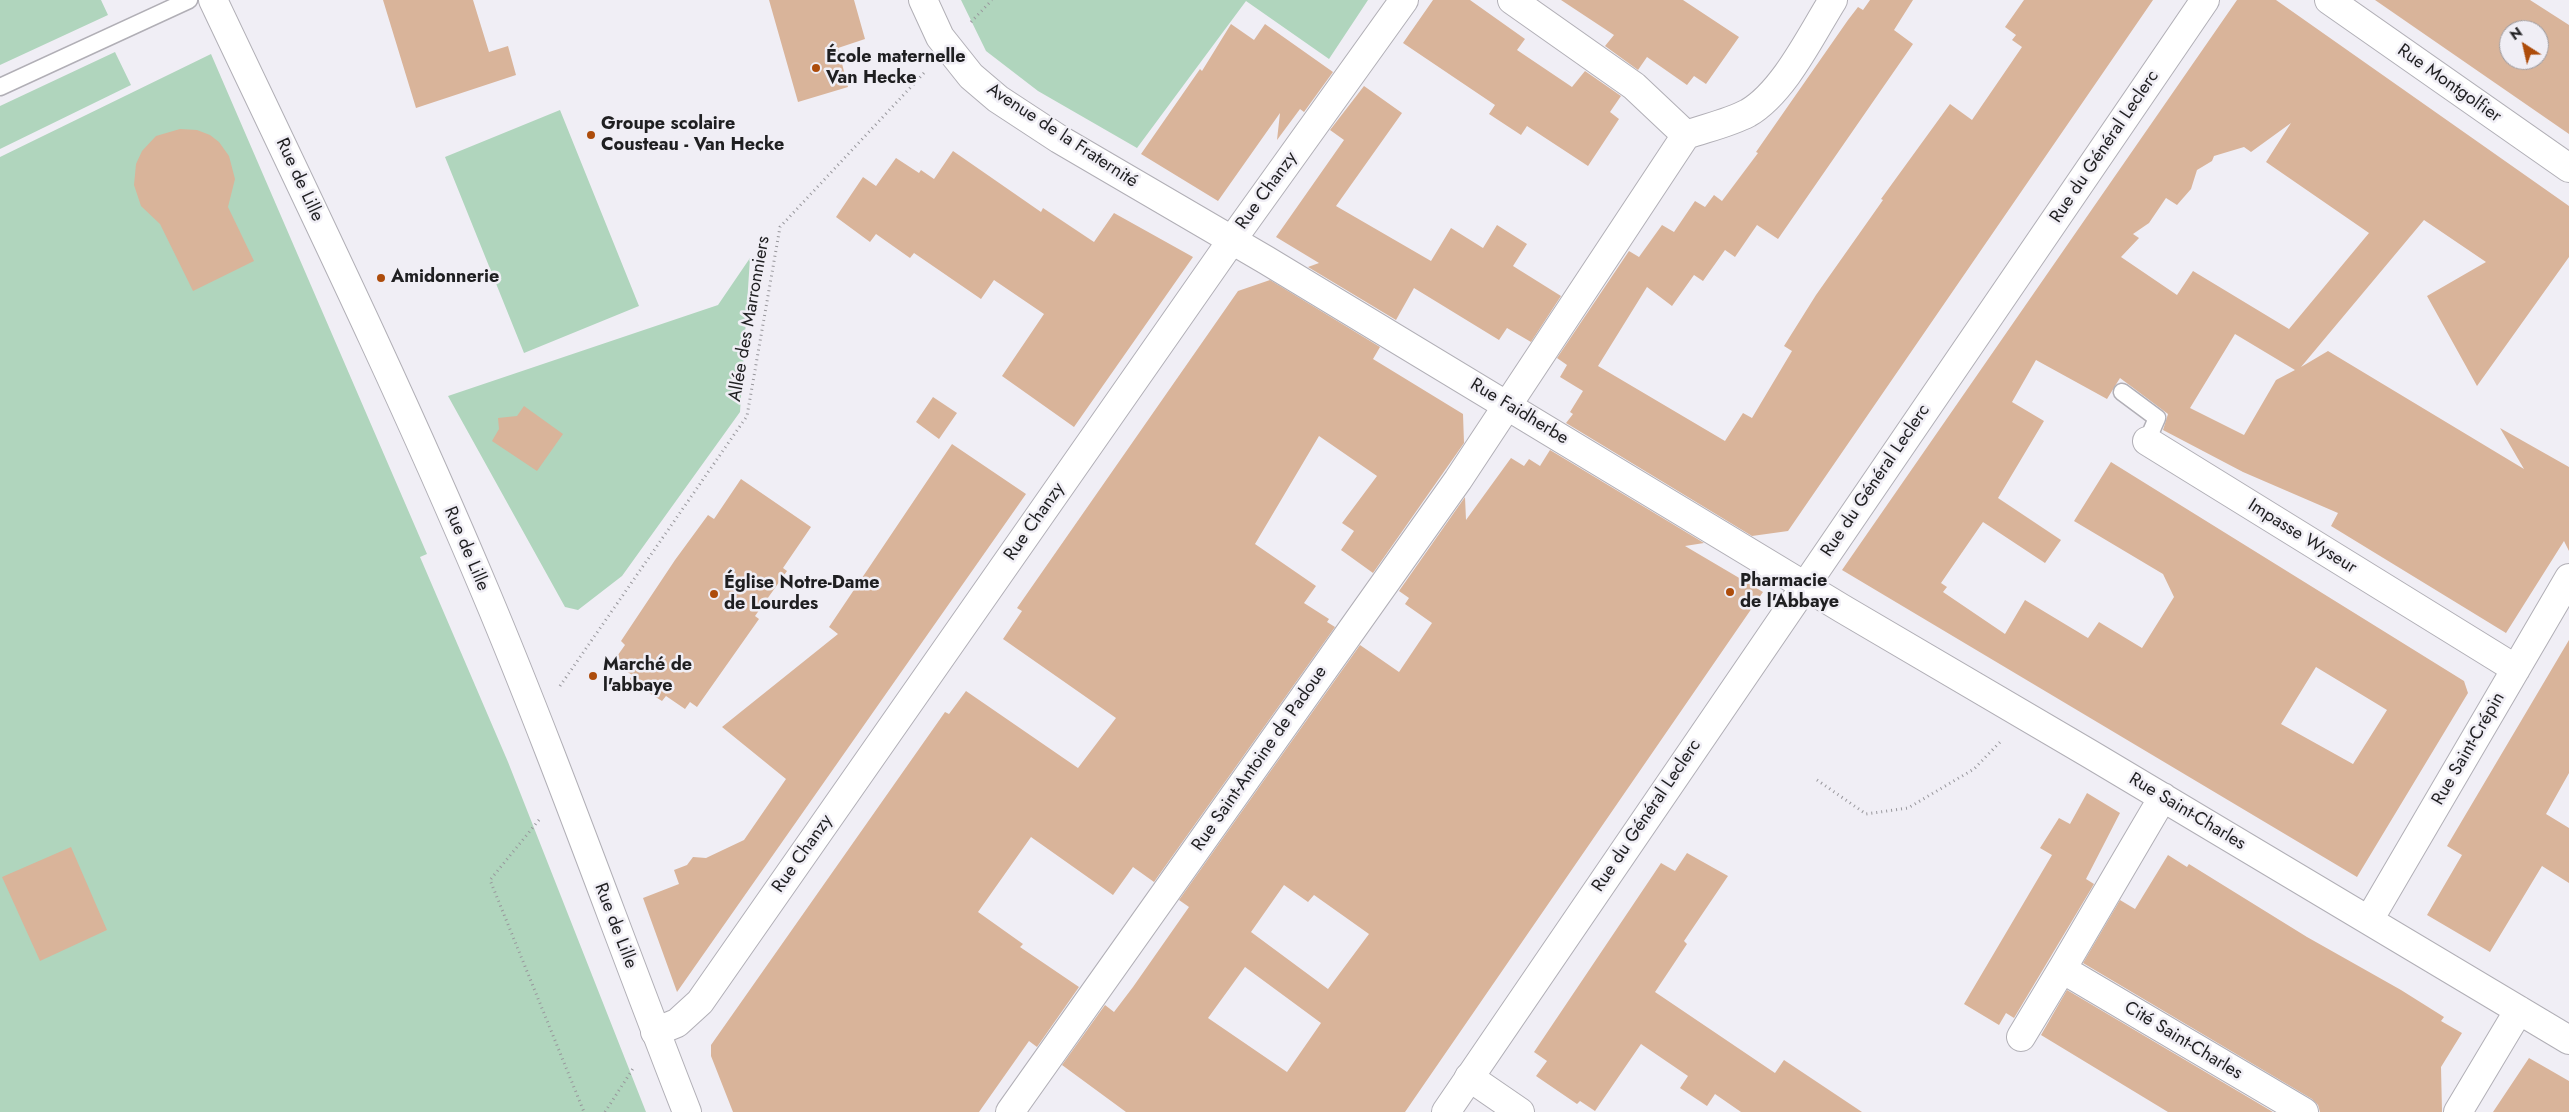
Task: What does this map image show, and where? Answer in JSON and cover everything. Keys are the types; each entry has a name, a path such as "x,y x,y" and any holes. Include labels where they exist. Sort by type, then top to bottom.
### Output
{"street":[{"name":"Rue de Lille","path":"213,0 413,428 485,591 537,719 686,1112"},
{"name":"Avenue de la Fraternité","path":"923,0 934,27 947,47 962,66 984,87 1022,115 1232,240"},
{"name":"Rue Chanzy","path":"655,1032 677,1023 700,1002 1232,240 1404,0"},
{"path":"1512,0 1634,86 1686,135 1748,113 1761,103 1786,75 1833,0"},
{"name":"Rue du Général Leclerc","path":"1446,1112 2205,0"},
{"name":"Rue Montgolfier","path":"2328,0 2569,168"},
{"name":"Rue Saint-Antoine de Padoue","path":"1010,1112 1458,480 1686,135"},
{"name":"Rue Faidherbe","path":"1232,240 1508,405 1804,586"},
{"name":"Impasse Wyseur","path":"2147,441 2516,669"},
{"name":"Rue Saint-Crépin","path":"2369,920 2569,578"},
{"name":"Rue Saint-Charles","path":"1804,586 2163,797 2569,1040"},
{"path":"2022,1037 2163,797"},
{"name":"Cité Saint-Charles","path":"2062,969 2304,1112"},
{"path":"2458,1112 2519,1010"},
{"path":"1470,1077 1520,1112"}],"lane":[{"path":"0,87 189,0"},
{"name":"Impasse Wyseur","path":"2122,392 2157,418 2147,441"}],"path":[{"name":"Allée des Marronniers","path":"537,719 747,416 780,227 992,0"},
{"path":"1817,780 1866,814 1908,808 1974,769 2026,716"},
{"path":"563,790 490,880 584,1112"},
{"path":"605,1112 655,1032"}],"green space":[{"path":"0,0 101,0 108,15 0,65"},
{"path":"961,0 1368,0 1329,59 1246,1 1137,148 1038,91 986,51"},
{"path":"115,52 131,85 0,149 0,106"},
{"path":"211,54 427,554 420,557 508,762 646,1112 0,1112 0,157"},
{"path":"560,110 639,306 524,353 445,157"},
{"path":"750,258 740,412 622,576 578,610 565,607 448,396 718,305"}],"building":[{"path":"383,0 473,0 489,52 508,46 516,75 416,108"},
{"name":"École maternelle Van Hecke","path":"769,0 854,0 865,39 838,48 848,87 798,102"},
{"path":"1433,0 1470,0 1525,39 1517,50 1572,87 1585,71 1621,96 1610,112 1619,119 1588,166 1527,126 1521,135 1489,114 1495,105 1403,43"},
{"path":"1561,0 1683,0 1739,37 1706,84 1694,76 1687,85 1647,57 1638,70 1605,46 1614,35"},
{"path":"1870,0 1913,0 1894,30 1913,44 1778,239 1757,225 1735,257 1725,250 1703,281 1694,275 1672,306 1647,287 1598,366 1725,441 1743,413 1752,418 1792,351 1784,346 1816,295 1883,200 1881,199 1950,104 1972,120 2022,47 2012,40 2016,35 2005,27 2024,0 2153,0 1788,531 1752,536 1566,423 1573,414 1570,412 1583,391 1560,377 1567,365 1557,358 1629,251 1639,257 1662,225 1674,232 1695,201 1705,207 1714,195 1722,201 1758,153 1756,152 1848,20 1858,7 1863,10"},
{"path":"2237,0 2276,0 2569,206 2569,257 2477,386 2427,296 2486,262 2424,220 2301,367 2328,351 2524,469 2500,428 2569,467 2569,551 2564,541 2506,633 2331,526 2338,513 2243,472 2163,430 2168,414 2120,378 2107,399 2036,360 2012,402 2044,421 1998,498 2061,540 2045,563 1983,522 1941,583 1947,587 1943,592 2005,634 2025,600 2088,638 2099,622 2142,648 2174,597 2163,574 2074,521 2111,462 2464,681 2468,693 2357,877 1842,570","holes":["2291,123 2266,162 2369,233 2289,329 2193,271 2177,295 2121,257 2139,238 2133,234 2149,223 2166,198 2177,205 2191,189 2197,170 2212,161 2214,156 2244,147 2251,152","2235,334 2295,370 2276,380 2244,435 2190,408","2316,667 2387,710 2353,764 2281,724"]},
{"path":"2375,0 2530,0 2569,25 2569,134"},
{"path":"1231,24 1254,40 1265,24 1333,72 1304,112 1300,109 1277,140 1280,113 1218,201 1141,154 1200,69 1202,71"},
{"path":"1364,86 1402,113 1336,206 1431,261 1451,228 1483,248 1497,225 1527,244 1513,266 1561,296 1531,342 1507,328 1499,340 1414,288 1396,320 1308,267 1319,263 1276,237 1344,140 1330,130"},
{"path":"180,129 197,130 210,135 219,142 229,156 235,179 228,207 254,261 193,291 160,224 141,206 134,185 136,164 142,151 156,136"},
{"path":"953,151 1041,212 1043,208 1094,242 1114,213 1193,257 1074,427 1002,376 1044,314 994,280 981,299 914,253 910,258 876,234 870,242 836,217 863,177 876,186 896,158 919,173 921,170 934,179"},
{"path":"1270,280 1380,347 1373,359 1463,414 1464,443 1373,573 1341,550 1354,531 1342,523 1377,476 1319,436 1255,544 1316,586 1304,603 1329,619 1327,622 1335,627 1154,882 1133,867 1113,895 1031,837 978,912 1023,944 1020,947 1079,987 1037,1047 1029,1041 979,1112 733,1112 711,1056 711,1045 945,712 949,714 966,691 1078,768 1116,718 1003,639 1022,611 1017,608 1238,291"},
{"path":"933,397 957,413 939,439 916,422"},
{"path":"524,406 563,434 537,471 492,441 499,429 498,418 517,416"},
{"path":"952,444 1026,494 677,992 643,898 679,884 674,870 687,865 693,857 706,858 744,840 786,779 722,727 838,634 829,627"},
{"path":"1550,450 1704,543 1685,546 1763,592 1405,1112 1126,1112 1062,1065 1105,1005 1114,1012 1133,987 1189,907 1179,900 1360,645 1399,672 1432,623 1405,604 1409,598 1399,591 1465,497 1466,520 1511,458 1524,466 1529,459 1540,466","holes":["1284,885 1308,902 1314,895 1369,934 1328,989 1251,932","1245,967 1321,1023 1287,1072 1208,1018"]},
{"name":"Église Notre-Dame de Lourdes","path":"741,479 811,527 783,568 787,571 755,616 759,619 697,707 690,702 685,709 666,696 662,701 633,683 630,679 632,675 613,662 625,645 621,641 675,560 708,515 714,519"},
{"path":"2569,640 2569,773 2546,814 2569,828 2569,883 2542,866 2490,952 2427,915 2462,855 2447,846"},
{"path":"2087,793 2120,813 2086,879 2094,884 2014,1018 2006,1013 1999,1025 1964,1004 2052,855 2040,848 2059,818 2070,824"},
{"path":"71,847 107,930 40,961 2,877"},
{"path":"1687,853 1728,876 1684,941 1687,944 1655,992 1775,1073 1784,1060 1862,1112 1741,1112 1715,1094 1707,1106 1680,1088 1688,1076 1641,1044 1595,1111 1580,1101 1577,1104 1536,1076 1547,1061 1534,1052 1661,863 1675,871"},
{"path":"2168,855 2187,867 2189,864 2307,937 2401,990 2444,1017 2441,1021 2462,1033 2441,1067 2442,1112 2320,1112 2318,1105 2312,1099 2083,963 2120,900 2135,909"},
{"path":"2067,990 2273,1112 2168,1112 2041,1035"},
{"path":"2529,1058 2569,1081 2569,1112 2493,1112"}],"place":[{"name":"École maternelle Van Hecke","path":"816,68"},
{"name":"Groupe scolaire Cousteau - Van Hecke","path":"591,135"},
{"name":"Amidonnerie","path":"381,278"},
{"name":"Pharmacie de l'Abbaye","path":"1730,592"},
{"name":"Église Notre-Dame de Lourdes","path":"714,594"},
{"name":"Marché de l'abbaye","path":"593,676"}]}
